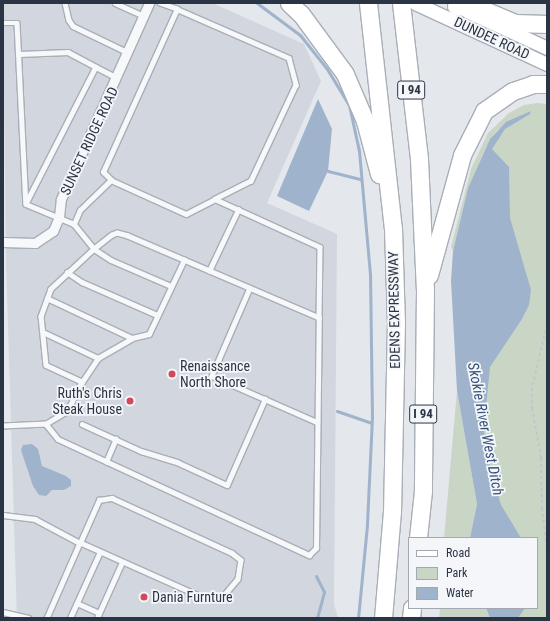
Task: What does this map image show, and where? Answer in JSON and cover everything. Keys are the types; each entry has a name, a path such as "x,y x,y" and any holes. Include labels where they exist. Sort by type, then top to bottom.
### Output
{"highway":[{"path":"290,3 301,14 345,74 365,121 393,228"},
{"name":"EDENS EXPRESSWAY","path":"368,3 393,228 396,322 392,511 383,618"},
{"name":"EDENS EXPRESSWAY","path":"401,3 419,159 424,290 423,492 418,537"},
{"path":"449,11 482,10 515,23 547,24"},
{"path":"424,290 462,155 484,111 513,91 533,84 547,84"}],"main road":[{"name":"DUNDEE ROAD","path":"414,3 449,11 547,48"},
{"name":"DUNDEE ROAD","path":"449,11 547,64"}],"street":[{"name":"SUNSET RIDGE ROAD","path":"3,242 35,243 53,232 59,217 61,199 118,78 149,3"}],"lane":[{"path":"66,3 68,20 73,26 128,52"},
{"path":"115,3 144,16"},
{"path":"160,3 177,9 289,58 296,85 251,181 186,214 111,180 103,172 177,9"},
{"path":"3,23 17,23 26,204"},
{"path":"19,54 68,52 118,78"},
{"path":"26,204 96,67"},
{"path":"74,224 80,210 111,180"},
{"path":"46,424 58,439 106,462 309,555 316,548 320,246 215,199"},
{"path":"26,204 74,224 94,249 112,260 171,286"},
{"path":"209,271 238,210"},
{"path":"82,382 46,365 41,316 51,289 67,272 94,249 117,234 184,260 319,318"},
{"path":"3,426 46,424 68,411 82,382 98,358 132,338 149,334 184,260"},
{"path":"67,272 82,282 157,315"},
{"path":"250,288 212,376 317,422"},
{"path":"47,298 132,338"},
{"path":"43,332 98,358"},
{"path":"82,424 116,439 177,462 227,485 265,399"},
{"path":"106,462 116,439"},
{"path":"3,515 35,519 80,543 201,597 222,598 238,579 241,560 232,553 112,498 99,500 80,543 47,618"},
{"path":"70,618 100,552"},
{"path":"77,603 98,616 122,562"},
{"path":"3,612 28,618"}],"path":[{"path":"547,324 532,388 532,408 541,458 542,508 547,546"}],"shaded area":[{"path":"3,3 212,3 304,44 321,81 267,203 337,234 334,604 338,618 17,618 6,261"}],"green space":[{"path":"537,103 547,104 547,618 505,618 505,609 538,609 538,537 496,537 455,254 499,128 490,139 468,188 453,251 451,247 471,169 488,133 509,113 524,105"},
{"path":"457,391 477,504 470,537 444,537"},
{"path":"440,609 486,609 490,618 439,618"}],"water":[{"path":"318,99 332,129 328,171 309,211 277,196"},
{"path":"531,111 530,114 505,129 492,149 509,167 510,218 531,290 529,305 522,319 490,367 484,427 485,447 501,505 520,537 470,537 477,504 457,391 451,281 453,251 468,188 490,139 506,122"},
{"path":"32,444 38,449 42,466 66,476 71,480 71,486 64,490 52,490 46,496 39,495 33,486 21,450 23,445"},
{"path":"486,609 524,609 518,618 490,618"}],"waterway":[{"path":"257,3 300,35 327,69 349,105 359,151 370,274 372,417 367,525 358,618"},
{"path":"328,171 361,179"},
{"path":"337,411 371,423"},
{"path":"316,576 324,592 317,618"}],"place":[{"name":"Renaissance North Shore","path":"172,374"},
{"name":"Ruth's Chris Steak House","path":"130,401"},
{"name":"Dania Furnture","path":"144,597"}],"water label":[{"name":"Skokie River West Ditch","path":"485,429"}]}
